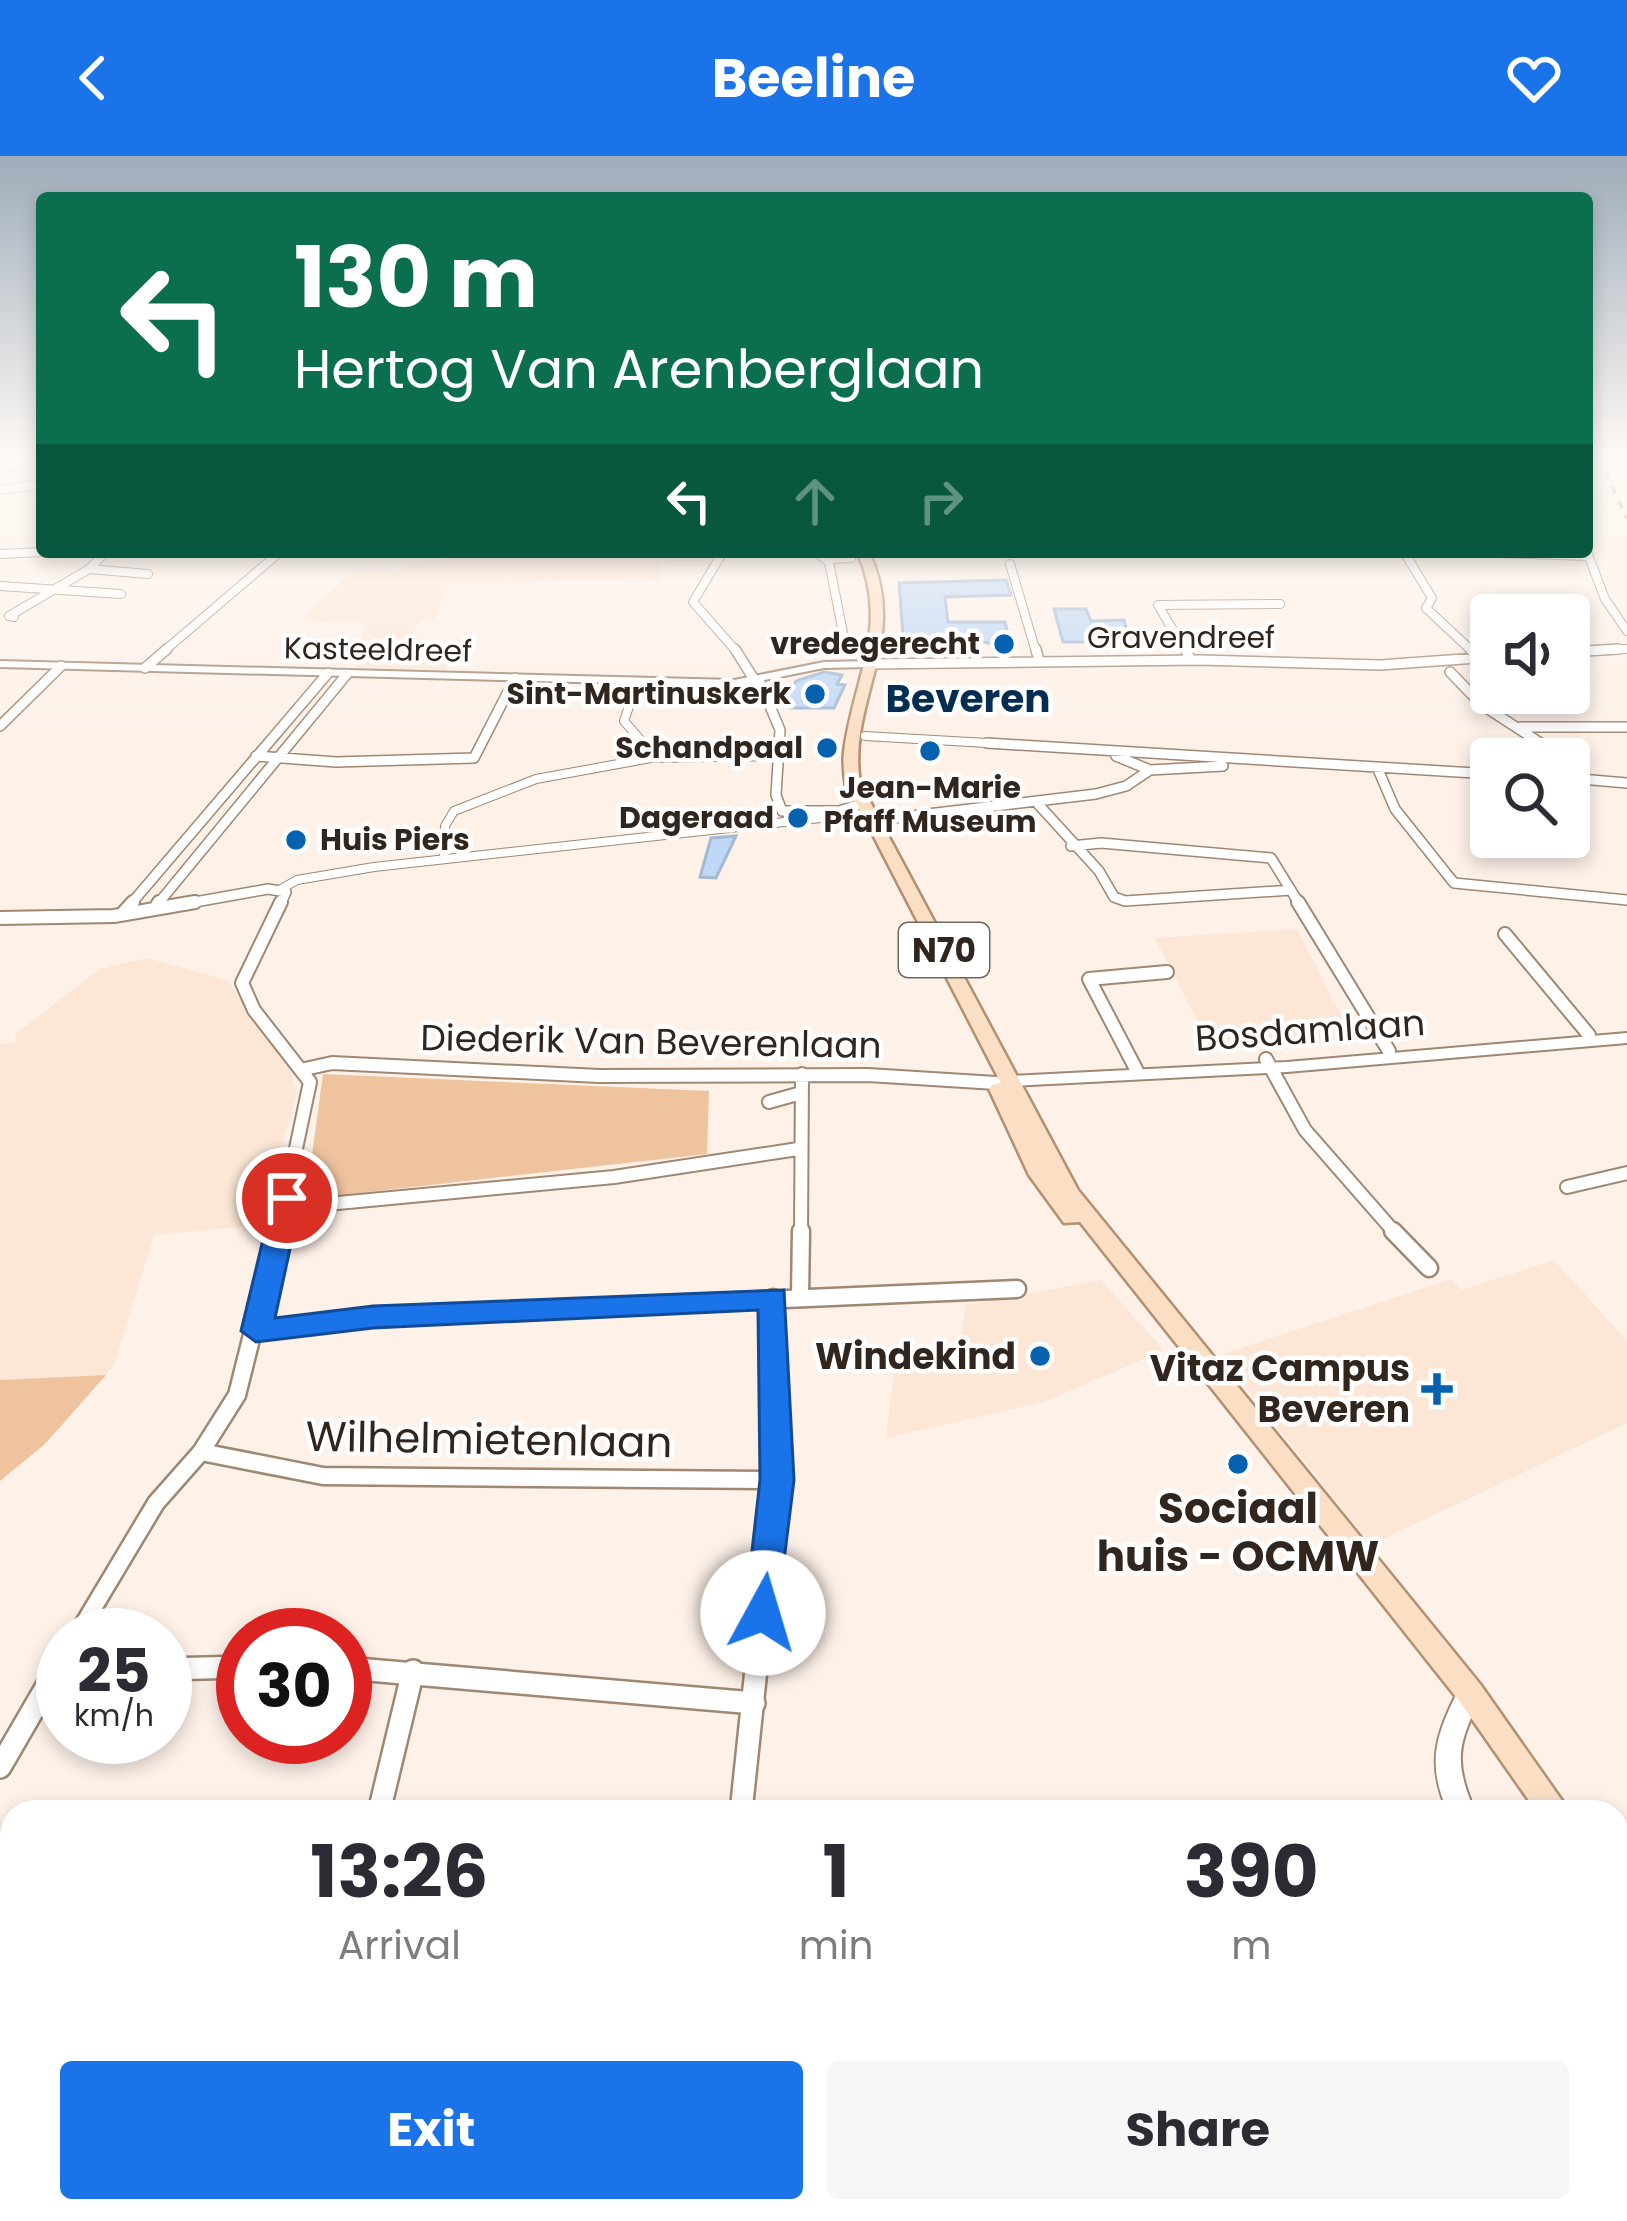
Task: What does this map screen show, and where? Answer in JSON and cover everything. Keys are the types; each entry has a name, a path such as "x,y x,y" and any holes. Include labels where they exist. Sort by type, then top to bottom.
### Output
{"main road":[{"name":"N70","path":"857,558 867,573 875,624 850,759 854,784 1004,1082 1056,1200 1144,1290 1318,1502 1470,1694 1546,1800"}],"street":[{"path":"14,616 9,616 60,588 100,558"},
{"path":"146,668 273,558"},
{"path":"719,558 693,602 742,658 781,730 776,796 780,815"},
{"path":"833,558 828,559 846,648"},
{"path":"1408,558 1432,598 1426,608 1470,650"},
{"path":"1589,558 1627,631"},
{"path":"1010,564 1040,661"},
{"path":"89,569 148,574"},
{"path":"0,586 121,594"},
{"path":"1191,660 1158,604 1280,604"},
{"path":"1590,651 1627,650"},
{"name":"Gravendreef","path":"870,664 1191,660 1380,665 1470,659"},
{"name":"Kasteeldreef","path":"0,664 342,679 514,678 636,688 757,681 824,665 870,664"},
{"path":"0,726 61,666"},
{"path":"1450,671 1474,699 1536,738"},
{"path":"123,913 324,678"},
{"path":"256,756 335,762 474,758 514,678"},
{"path":"156,907 166,888 342,679"},
{"path":"636,688 624,721 652,754"},
{"path":"1521,727 1627,727"},
{"path":"865,736 1470,772"},
{"path":"1100,751 1150,770"},
{"path":"445,860 445,826 454,811 598,761 652,754 778,756"},
{"path":"0,919 123,913 281,889 321,876 780,815 866,815 1038,804 1111,791 1150,770 1228,759"},
{"path":"1377,767 1395,809 1454,883 1627,900"},
{"path":"1590,780 1627,783"},
{"path":"1038,804 1071,846 1099,871 1114,897 1125,901 1291,890"},
{"path":"1071,846 1235,851 1260,854 1277,865 1389,1052"},
{"path":"145,888 166,888"},
{"path":"93,1608 155,1504 201,1452 237,1395 256,1331 308,1104 305,1069 253,1008 242,983 243,971 287,896 281,889"},
{"path":"1505,934 1589,1035"},
{"path":"1137,1071 1090,979 1167,971"},
{"name":"Bosdamlaan","path":"1004,1082 1627,1035"},
{"name":"Bosdamlaan","path":"1268,1063 1627,1035"},
{"path":"1268,1063 1306,1130 1348,1185 1429,1268"},
{"name":"Diederik Van Beverenlaan","path":"305,1069 332,1064 626,1076 802,1074 1004,1082"},
{"path":"800,1297 802,1074"},
{"path":"769,1102 801,1093"},
{"path":"284,1208 614,1177 798,1149"},
{"path":"1567,1187 1627,1173"},
{"path":"256,1331 373,1317 1017,1289"},
{"path":"742,1800 777,1480 773,1298"},
{"name":"Wilhelmietenlaan","path":"201,1452 323,1477 777,1480"},
{"path":"372,1669 754,1702"},
{"path":"382,1800 413,1671"},
{"path":"1457,1800 1444,1770 1446,1740 1470,1694"},
{"path":"0,1767 36,1707"}],"shaded area":[{"path":"717,558 714,566 660,565 659,579 449,584 434,620 421,619 410,638 427,639 427,646 435,648 458,649 446,670 355,668 369,649 406,647 411,639 361,640 367,623 301,620 355,569 401,571 409,563"},
{"path":"1297,929 1354,1040 1210,1046 1155,938"},
{"path":"147,958 227,980 289,1067 297,1094 258,1225 154,1235 115,1362 106,1375 0,1380 0,1044 16,1042 15,1034 100,969"},
{"path":"323,1074 709,1091 707,1154 306,1199"},
{"name":"Vitaz Campus Beveren","path":"1554,1260 1627,1341 1627,1423 1371,1545 1220,1355 1451,1279 1462,1290"},
{"name":"Windekind","path":"1101,1280 1164,1350 1044,1402 886,1438 895,1361 959,1350 966,1305"},
{"path":"106,1375 45,1444 0,1481 0,1380"}],"building":[{"path":"1006,580 1011,595 945,597 948,622 1005,622 1012,649 947,633 949,649 904,649 899,583"},
{"path":"1054,609 1086,609 1091,621 1124,620 1130,642 1063,642"},
{"name":"Sint-Martinuskerk","path":"824,672 842,675 837,684 845,685 834,708 790,708 783,702 796,681"},
{"path":"736,836 716,878 700,877 711,838"}],"place":[{"name":"vredegerecht","path":"1004,644"},
{"name":"Sint-Martinuskerk","path":"815,694"},
{"name":"Schandpaal","path":"827,748"},
{"name":"Jean-Marie Pfaff Museum","path":"930,751"},
{"name":"Dageraad","path":"798,818"},
{"name":"Huis Piers","path":"296,840"},
{"name":"Windekind","path":"1040,1356"},
{"name":"Vitaz Campus Beveren","path":"1437,1389"},
{"name":"Sociaal huis - OCMW","path":"1238,1464"}],"district":[{"name":"Beveren","path":"968,698"}],"route":[{"path":"287,1198 256,1331 373,1317 773,1298 777,1480 763,1613"}]}
